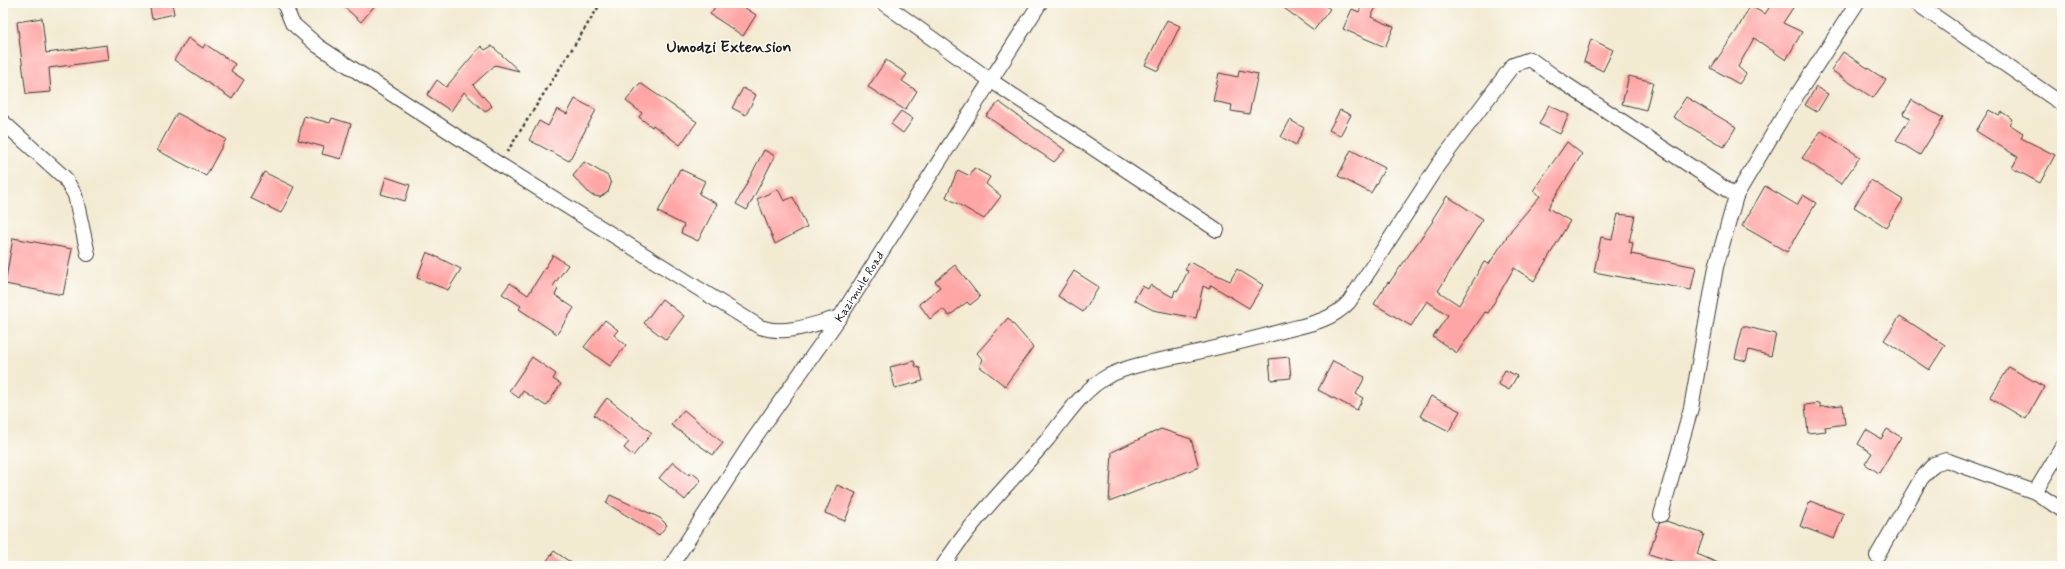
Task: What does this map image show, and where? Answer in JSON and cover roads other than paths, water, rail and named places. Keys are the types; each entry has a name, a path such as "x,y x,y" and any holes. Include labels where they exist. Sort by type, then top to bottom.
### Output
{"street":[{"path":"284,3 292,23 318,46 499,164 760,328 772,331 790,330 840,317"},
{"path":"882,3 990,80 1217,230"},
{"name":"Kazimule Road","path":"671,566 753,440 840,317 1040,3"},
{"path":"1661,514 1691,408 1716,267 1736,196 1784,115 1857,3"},
{"path":"1916,3 2062,104"},
{"path":"943,566 997,494 1046,441 1087,392 1107,377 1137,366 1303,326 1333,316 1341,310 1349,302 1438,165 1512,66 1522,60 1530,58 1555,77 1736,196"},
{"path":"3,122 65,178 75,195 88,254"},
{"path":"2035,492 2062,446"},
{"path":"1877,556 1921,479 1934,464 1946,460 2035,492 2062,510"}],"district":[{"name":"Umodzi Extension","path":"729,46"}]}
